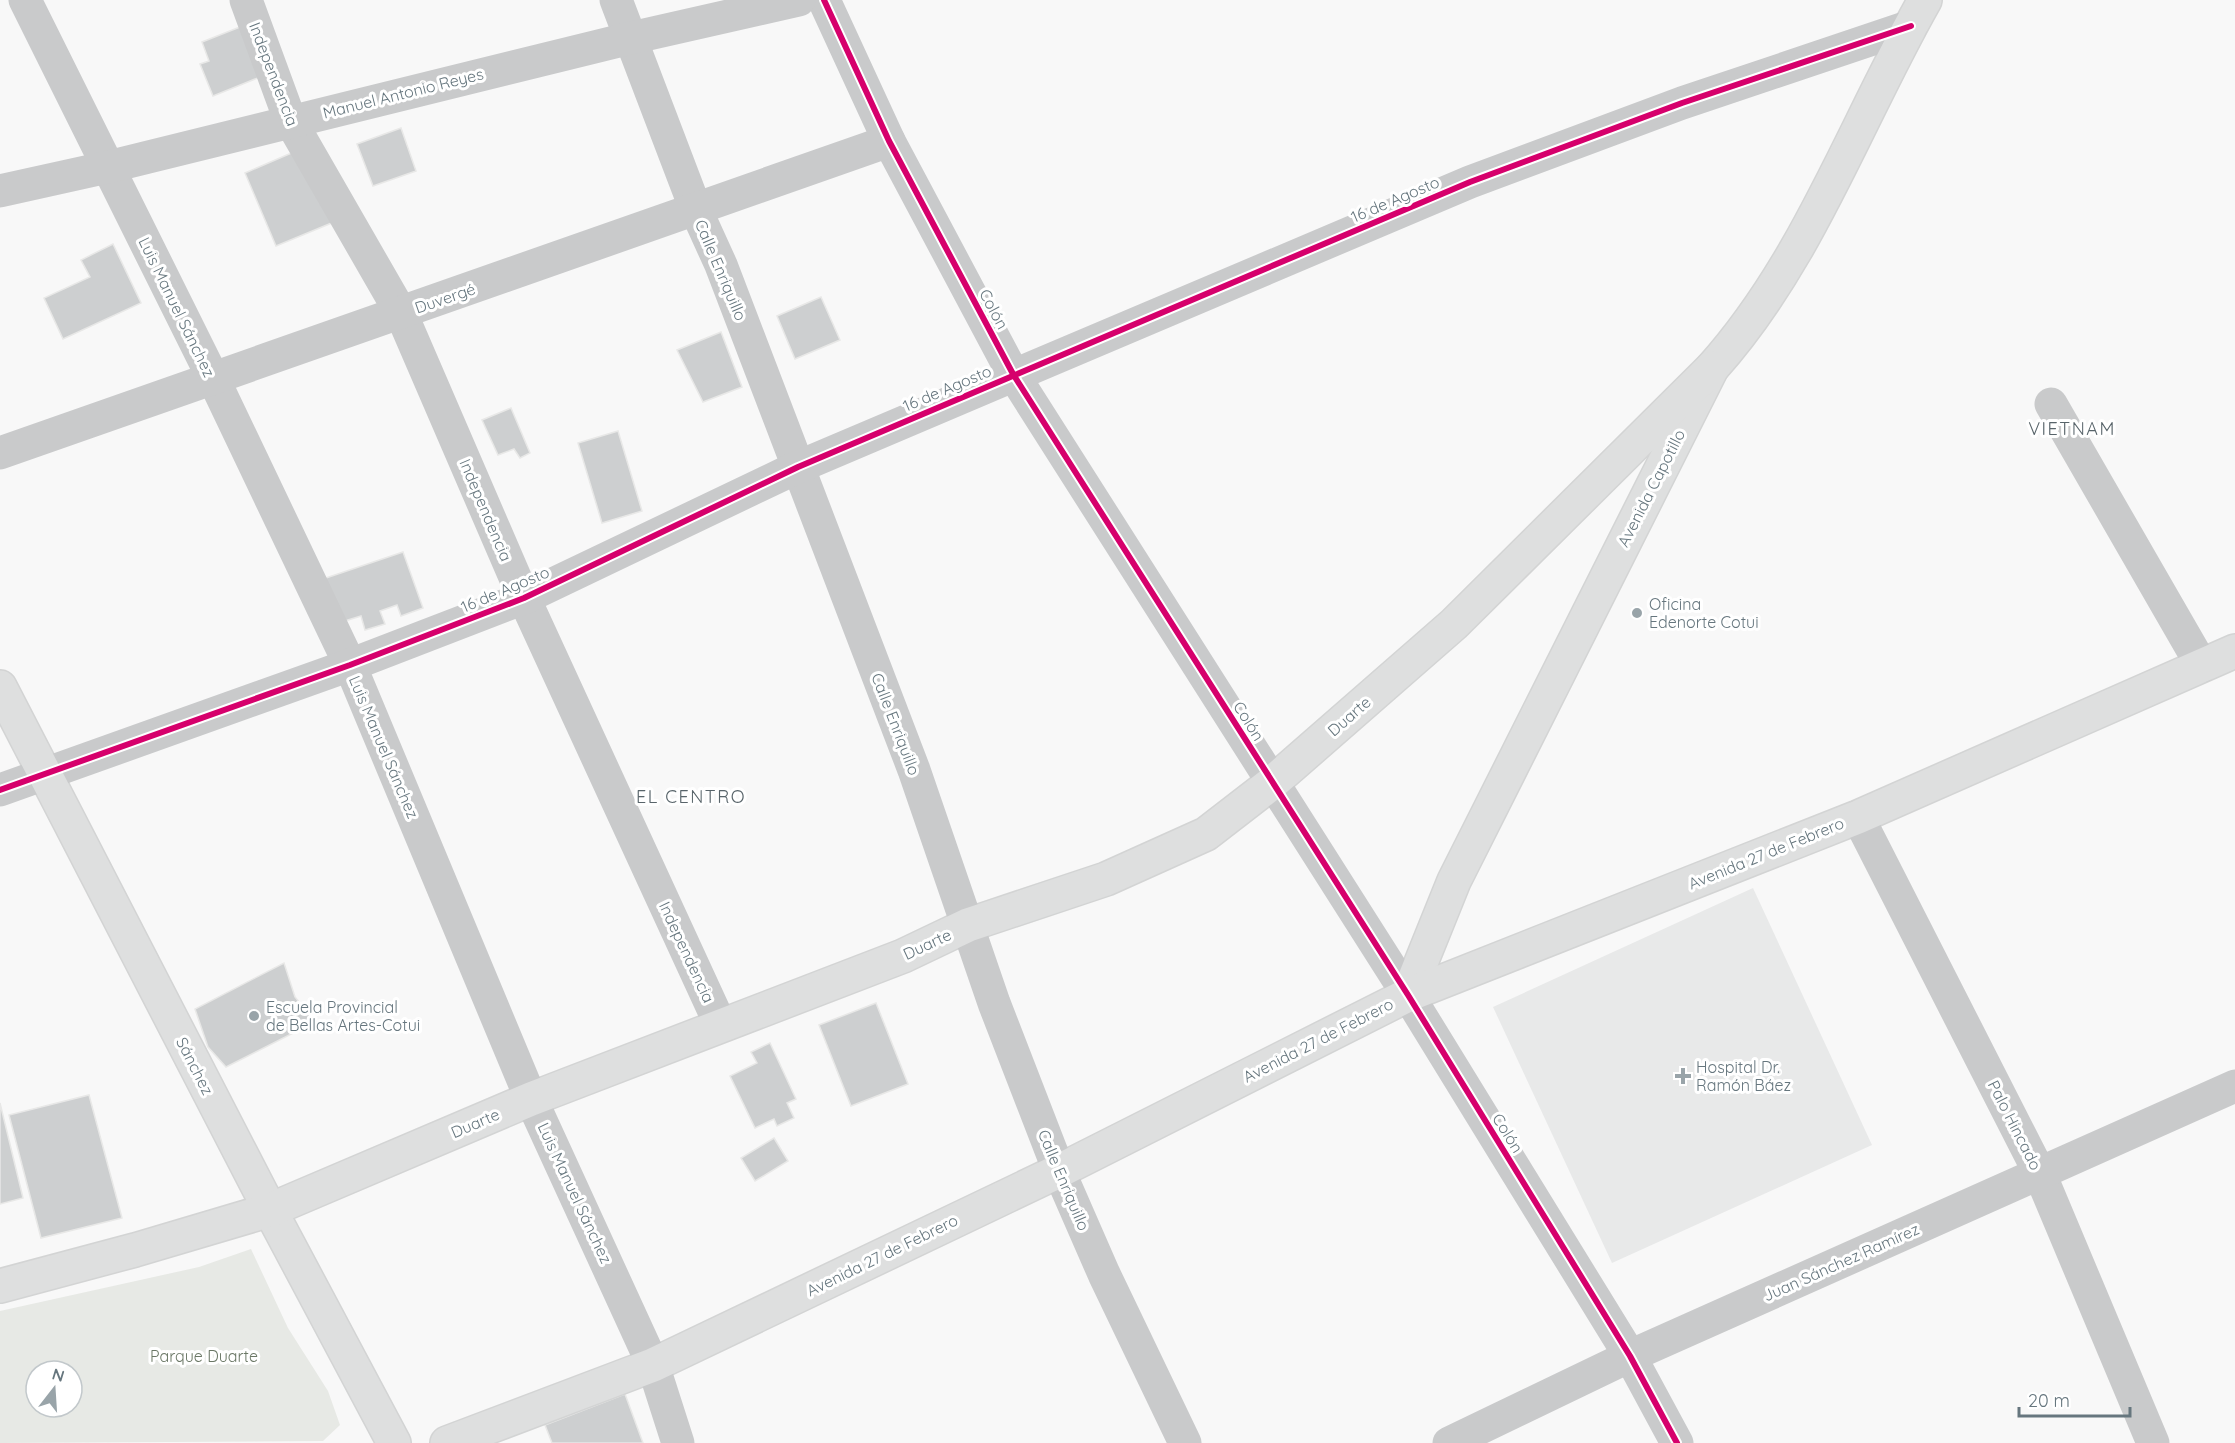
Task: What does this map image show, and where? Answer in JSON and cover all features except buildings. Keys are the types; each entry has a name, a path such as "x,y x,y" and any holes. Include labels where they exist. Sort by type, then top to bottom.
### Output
{"main road":[{"name":"Avenida Capotillo","path":"1408,994 1454,881 1712,368 1740,337 1772,289 1840,169 1918,13"},
{"name":"Duarte","path":"0,1286 135,1251 270,1210 531,1099 720,1024 903,956 968,925 1106,879 1206,834 1272,783 1454,624 1712,368"},
{"name":"Avenida 27 de Febrero","path":"447,1443 653,1365 1059,1171 1408,994 1858,817 2235,651"},
{"name":"Sánchez","path":"0,687 270,1210 394,1443"}],"street":[{"name":"Luis Manuel Sánchez","path":"25,0 213,380 350,665 531,1099 653,1365 678,1443"},
{"name":"Independencia","path":"246,0 290,120 401,314 524,598 720,1024"},
{"name":"Calle Enriquillo","path":"616,0 696,210 721,265 914,770 994,1003 1059,1171 1104,1274 1185,1443"},
{"name":"Manuel Antonio Reyes","path":"0,191 108,167 290,120 631,38 800,0"},
{"name":"Colón","path":"824,0 890,141 1013,374 1408,994 1630,1356 1677,1443"},
{"name":"16 de Agosto","path":"0,790 46,776 350,665 524,598 798,467 1470,182 1918,13"},
{"name":"Duvergé","path":"0,453 890,141"},
{"path":"2051,404 2202,666"},
{"name":"Palo Hincado","path":"1858,817 2040,1174 2153,1443"},
{"name":"Juan Sánchez Ramírez","path":"1449,1443 1630,1356 2235,1086"}],"shaded area":[{"name":"Hospital Dr. Ramón Báez","path":"1753,888 1872,1145 1612,1263 1493,1007"}],"green space":[{"name":"Parque Duarte","path":"251,1249 288,1328 328,1391 340,1425 323,1441 0,1443 0,1311 199,1267"}],"cycle path":[{"path":"824,0 889,141 1013,374 1408,995 1630,1356 1677,1443"},
{"path":"0,790 350,665 524,598 798,467 1470,182 1682,103 1911,26"}],"place":[{"name":"Oficina Edenorte Cotui","path":"1637,613"},
{"name":"Escuela Provincial de Bellas Artes-Cotui","path":"254,1016"},
{"name":"Hospital Dr. Ramón Báez","path":"1683,1076"}],"district":[{"name":"VIETNAM","path":"2072,429"},
{"name":"EL CENTRO","path":"691,797"}]}
